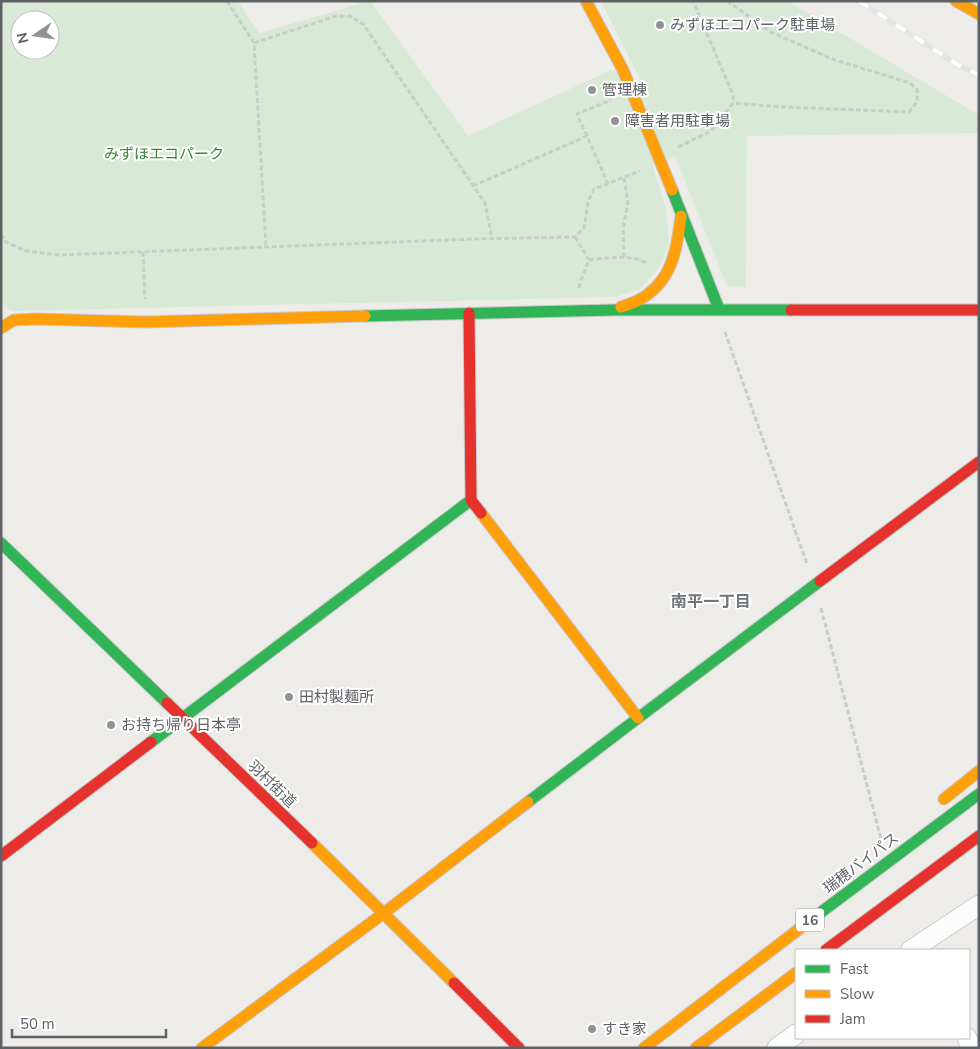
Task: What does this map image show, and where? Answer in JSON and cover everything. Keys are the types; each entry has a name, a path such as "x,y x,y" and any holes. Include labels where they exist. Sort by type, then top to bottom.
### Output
{"main road":[{"path":"586,1 623,70 666,172 681,215 719,309"},
{"path":"956,1 979,14"},
{"path":"615,310 641,298 660,283 667,273 676,255 681,215"},
{"path":"1,328 14,320 36,318 145,322 615,310 979,310"},
{"path":"469,313 471,500 638,718"},
{"path":"202,1048 384,913 638,718 979,462"},
{"path":"1,856 471,500"},
{"name":"羽村街道","path":"1,543 384,913 520,1048"},
{"path":"935,807 979,771"},
{"name":"瑞穂バイパス","path":"644,1048 979,794"},
{"name":"16","path":"827,949 979,836"},
{"path":"804,925 824,899 854,874"},
{"path":"696,1048 795,974"}],"street":[{"path":"918,948 979,905"},
{"path":"777,1048 795,1035"}],"path":[{"path":"227,1 254,43 266,247"},
{"path":"678,148 712,131 733,103 734,95 693,1"},
{"path":"727,1 771,32 832,59 910,83 917,90 918,102 909,112 733,103"},
{"path":"254,43 336,16 350,16 363,24 485,203 492,238"},
{"path":"608,184 577,114 616,98"},
{"path":"473,186 587,136"},
{"path":"1,234 6,242 26,251 59,256 575,236 584,228 588,202 594,189 645,169"},
{"path":"624,178 628,202 623,229 624,257"},
{"path":"575,236 589,260"},
{"path":"143,252 145,322"},
{"path":"589,260 624,257 641,259 653,265"},
{"path":"578,290 589,260"}],"green space":[{"name":"みずほエコパーク","path":"1,1 238,1 259,33 370,1 468,136 611,70 643,85 601,1 787,1 979,115 979,133 747,136 746,287 727,286 675,156 653,167 666,209 669,244 659,268 640,289 615,297 11,311 1,302"}],"railway":[{"path":"859,1 958,65 979,75"}],"traffic: fast":[{"path":"672,190 719,309"},
{"path":"365,316 615,310 791,310"},
{"path":"151,742 471,500"},
{"path":"1,543 167,703"},
{"path":"528,802 820,581"},
{"path":"816,916 979,794"}],"traffic: slow":[{"path":"586,1 623,70 672,190"},
{"path":"956,1 979,14"},
{"path":"621,307 639,300 650,293 666,274 675,253 681,216"},
{"path":"1,328 14,320 36,319 145,322 365,316"},
{"path":"481,513 638,718"},
{"path":"944,799 979,771"},
{"path":"202,1048 384,913 528,802"},
{"path":"312,843 454,983"},
{"path":"644,1048 816,916"},
{"path":"696,1048 795,974"}],"traffic: jam":[{"path":"791,310 979,310"},
{"path":"469,313 471,500 481,513"},
{"path":"820,581 979,462"},
{"path":"167,703 312,843"},
{"path":"1,856 151,742"},
{"path":"827,949 979,836"},
{"path":"454,983 519,1048"}],"place":[{"name":"みずほエコパーク駐車場","path":"660,25"},
{"name":"管理棟","path":"592,90"},
{"name":"障害者用駐車場","path":"615,121"},
{"name":"田村製麺所","path":"289,697"},
{"name":"お持ち帰り日本亭","path":"111,725"},
{"name":"すき家","path":"592,1029"}],"district":[{"name":"南平一丁目","path":"711,602"}]}
